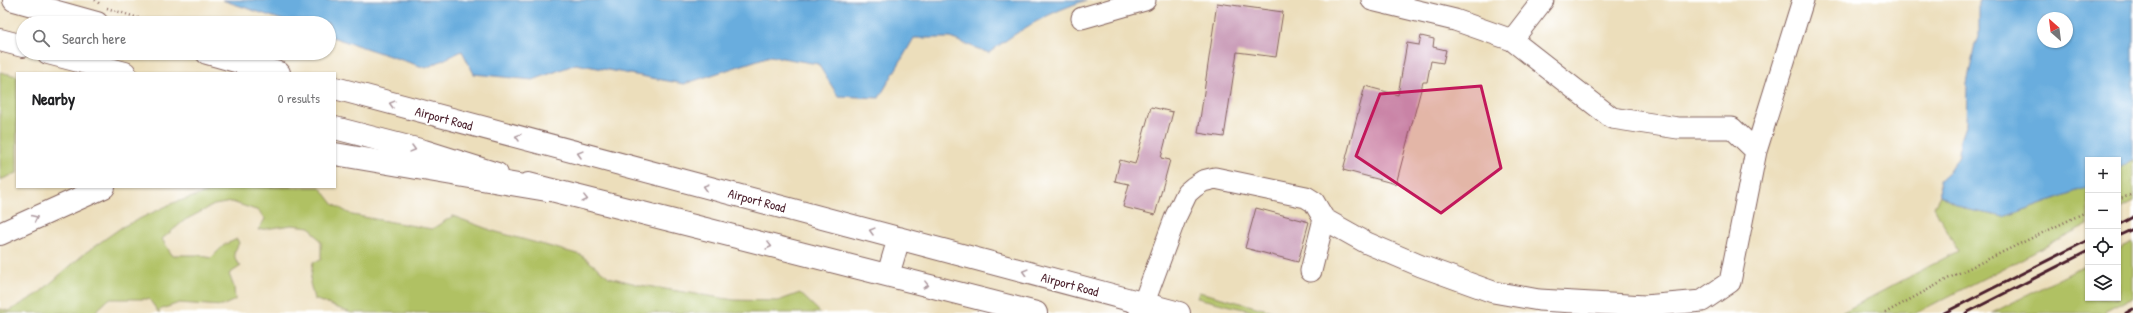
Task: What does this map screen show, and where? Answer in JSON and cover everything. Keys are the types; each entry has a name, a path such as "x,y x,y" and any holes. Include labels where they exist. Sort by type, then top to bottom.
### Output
{"main road":[{"path":"14,0 72,16"},
{"path":"0,40 16,44"},
{"path":"75,60 121,72"},
{"path":"232,60 275,72"},
{"name":"Airport Road","path":"336,88 899,238 1142,308 1179,313"},
{"path":"336,128 424,152 547,190 1036,313"},
{"path":"336,154 547,190"},
{"path":"0,234 102,188"},
{"path":"888,275 899,238"}],"lane":[{"path":"1082,18 1145,0"},
{"path":"1372,0 1455,20 1512,40 1612,118 1678,128 1732,128 1756,151"},
{"path":"1512,40 1543,0"},
{"path":"1142,308 1183,200 1187,193 1203,181 1216,178 1306,197 1314,202 1324,220 1367,243 1494,292 1539,300 1645,306 1702,301 1730,282 1756,151 1803,0"},
{"path":"1311,271 1324,220"}],"path":[{"path":"95,0 104,7 132,16"},
{"path":"2121,199 2133,194"},
{"path":"1884,313 1955,275 2085,212"}],"highlighted area":[{"path":"1481,86 1501,168 1441,213 1356,156 1380,94"}],"green space":[{"path":"0,72 16,76 16,173 0,180"},
{"path":"2133,159 2133,202 2121,208 2121,193 2121,167"},
{"path":"222,188 321,188 333,204 352,215 432,229 453,216 493,231 581,255 609,277 640,285 734,300 778,301 800,293 821,313 351,313 314,299 310,283 313,262 321,260 321,242 310,227 292,225 258,230 265,219 259,211 232,202 214,205 185,220 162,239 172,255 198,255 211,258 224,245 237,239 239,243 234,253 236,261 241,266 229,274 234,287 235,300 222,306 179,303 159,310 159,313 149,299 109,299 94,313 0,313 0,309 9,311 38,294 85,253 122,227 173,203"},
{"path":"2085,188 2085,227 1916,313 1841,313 1958,251 1934,207 1940,195 1965,209 2004,217"},
{"path":"2133,242 2133,297 2102,313 1992,313 2085,266 2085,301 2121,301 2121,248"},
{"path":"1199,292 1279,313 1260,313 1197,298"}],"water":[{"path":"222,0 1087,0 1074,4 1035,22 989,53 950,38 914,38 879,98 838,96 818,64 770,56 684,84 576,64 533,80 474,74 462,51 426,68 336,38 336,16 270,16"},
{"path":"1979,0 2133,0 2133,159 2121,167 2121,157 2085,157 2085,188 2004,217 1965,209 1940,195 1939,180 1950,170 1959,155 1960,140 1966,123 1967,84 1974,49 1979,37"}],"building":[{"path":"1217,3 1283,12 1276,57 1237,52 1224,137 1198,133"},
{"path":"1421,36 1434,39 1433,47 1446,50 1443,63 1431,61 1427,82 1423,82 1396,184 1343,170 1365,86 1398,95 1407,43 1419,45"},
{"path":"1151,107 1173,112 1161,158 1170,160 1155,215 1123,207 1129,184 1115,181 1120,160 1135,164"},
{"path":"1256,208 1309,222 1298,262 1245,248"}],"railway":[{"path":"2121,223 2133,217"},
{"path":"2121,235 2133,229"},
{"path":"1944,313 2085,242"},
{"path":"1966,313 2085,253"},
{"path":"2126,313 2133,309"}]}
